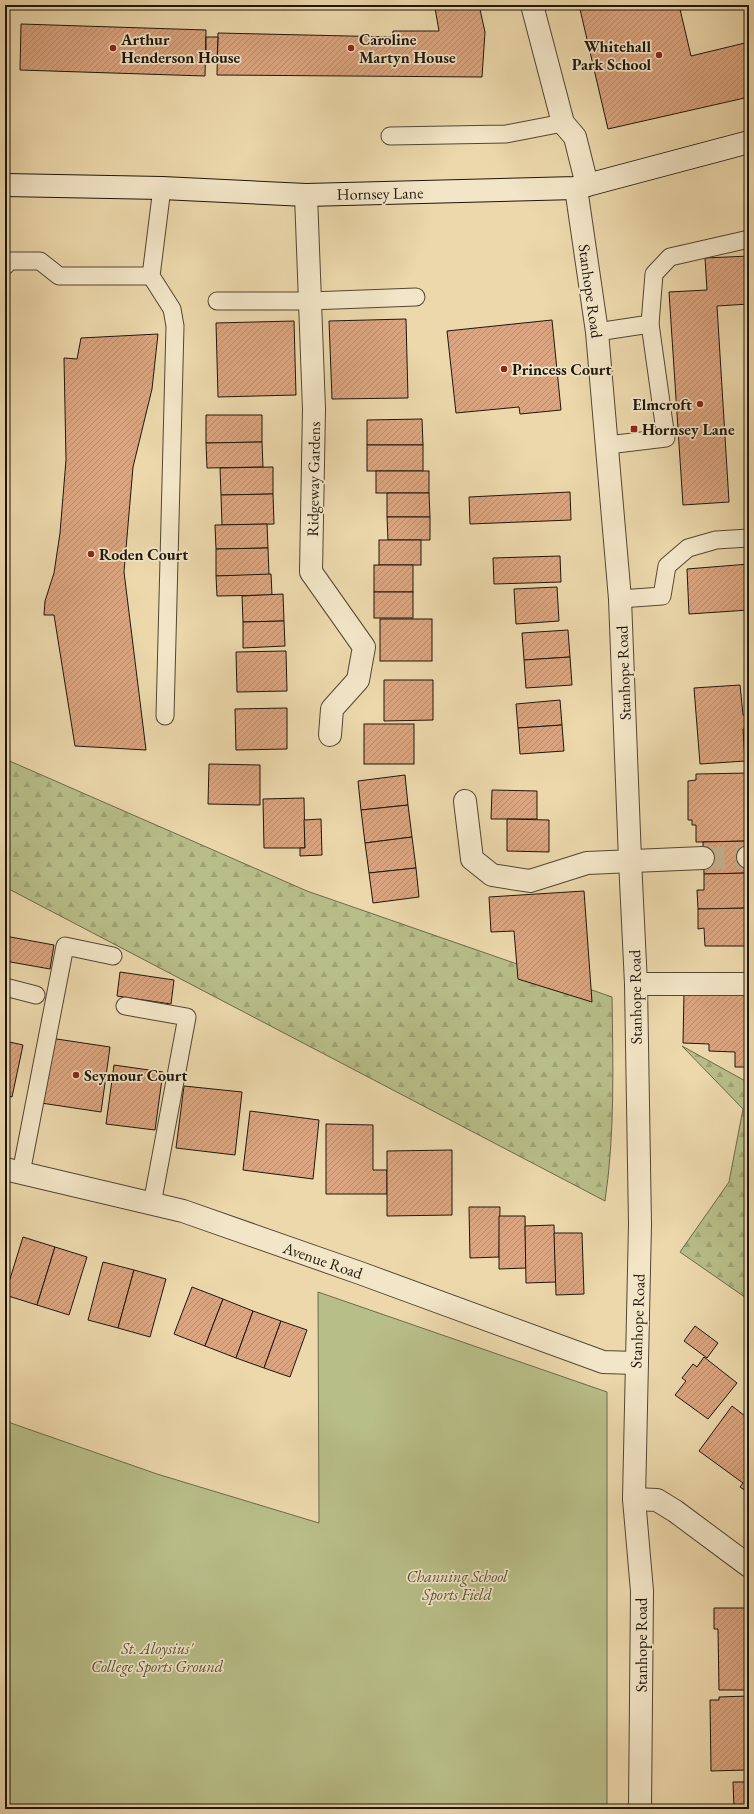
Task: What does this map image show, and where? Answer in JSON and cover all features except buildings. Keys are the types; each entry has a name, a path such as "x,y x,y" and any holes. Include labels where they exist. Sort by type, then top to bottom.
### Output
{"street":[{"path":"534,5 563,123"},
{"name":"Stanhope Road","path":"563,123 575,138 581,186 608,444 620,599 636,984 640,1224 634,1498 642,1591 640,1809"},
{"name":"Hornsey Lane","path":"5,185 162,188 306,195 581,186 749,142"},
{"name":"Ridgeway Gardens","path":"306,195 314,409 312,572 364,647 358,680 332,709 330,735"},
{"path":"465,801 472,858 492,874 530,881 587,862 703,858"},
{"path":"636,984 749,984"},
{"name":"Avenue Road","path":"13,1171 183,1212 353,1270 603,1362 636,1362"},
{"path":"634,1498 657,1500 675,1511 749,1566"}],"lane":[{"path":"390,136 506,134 563,123"},
{"path":"162,188 151,276 172,309 175,326 165,716"},
{"path":"608,444 666,438 650,324 654,274 670,257 749,239"},
{"path":"5,266 10,261 40,261 59,276 151,276"},
{"path":"216,301 310,301 416,297"},
{"path":"597,332 650,324"},
{"path":"620,599 662,596 667,566 688,548 716,540 749,538"},
{"path":"13,1171 65,946 113,956"},
{"path":"5,987 36,995"},
{"path":"125,1006 187,1017 152,1204"}],"green space":[{"path":"5,759 307,891 612,997 612,1125 605,1201 5,887"},
{"path":"682,1046 749,1083 749,1300 680,1252 729,1182 743,1109"},
{"path":"318,1292 607,1392 607,1809 5,1809 5,1421 157,1474 319,1523"}],"tunnel":[{"path":"703,858 748,857"}],"place":[{"name":"Arthur Henderson House","path":"113,48"},
{"name":"Caroline Martyn House","path":"351,48"},
{"name":"Whitehall Park School","path":"659,55"},
{"name":"Princess Court","path":"504,369"},
{"name":"Elmcroft","path":"700,404"},
{"name":"Hornsey Lane","path":"634,429"},
{"name":"Roden Court","path":"91,554"},
{"name":"Seymour Court","path":"76,1075"}],"park label":[{"name":"Channing School Sports Field","path":"457,1585"},
{"name":"St. Aloysius' College Sports Ground","path":"157,1657"}]}
